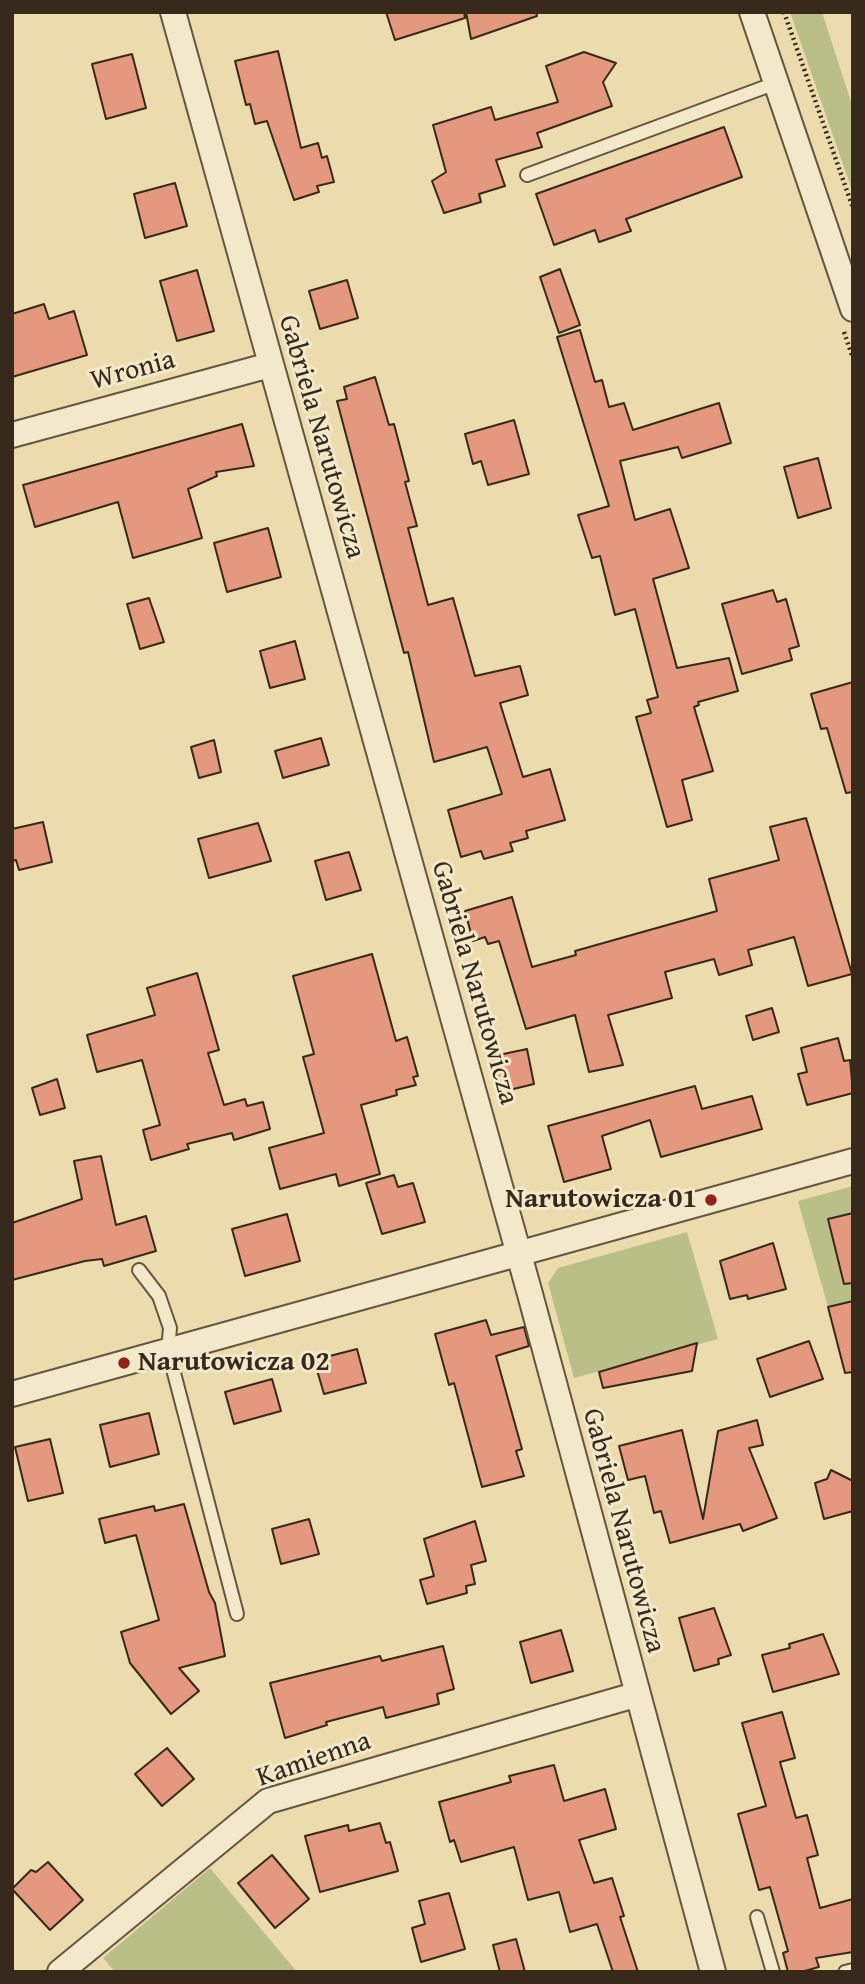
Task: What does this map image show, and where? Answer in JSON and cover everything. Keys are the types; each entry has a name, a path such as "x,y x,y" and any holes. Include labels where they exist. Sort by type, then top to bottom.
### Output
{"street":[{"name":"Gabriela Narutowicza","path":"173,12 519,1252 635,1695 713,1972"},
{"path":"752,12 853,309"},
{"name":"Wronia","path":"12,435 270,365"},
{"path":"12,1394 853,1161"},
{"name":"Kamienna","path":"60,1972 268,1801 635,1695"}],"lane":[{"path":"527,175 776,83"},
{"path":"139,1270 159,1296 170,1328 169,1350 237,1614"},
{"path":"757,1917 773,1972"},
{"path":"845,1972 853,1970"}],"path":[{"path":"785,12 853,208"}],"green space":[{"path":"790,12 822,12 853,108 853,193"},
{"path":"853,1186 853,1300 828,1307 798,1201"},
{"path":"687,1232 718,1339 574,1378 548,1283 558,1268"},
{"path":"210,1868 297,1972 115,1972 103,1958"}],"building":[{"path":"386,12 464,12 465,18 395,40"},
{"path":"466,12 536,12 537,16 471,39"},
{"path":"278,51 301,148 318,143 322,158 327,156 334,182 317,186 319,192 294,200 267,121 255,124 250,104 246,105 235,61"},
{"path":"584,52 616,63 603,82 612,106 537,133 542,147 496,160 505,186 479,194 481,202 444,213 432,181 446,172 433,125 491,107 495,120 558,102 546,66"},
{"path":"132,54 146,108 106,119 92,64"},
{"path":"724,127 742,177 626,219 631,231 599,242 595,230 554,245 536,194"},
{"path":"175,183 187,226 145,238 134,194"},
{"path":"560,269 580,325 559,333 540,277"},
{"path":"197,270 214,331 177,341 160,281"},
{"path":"347,280 358,318 320,329 309,291"},
{"path":"44,304 49,319 74,311 87,355 12,377 12,314"},
{"path":"580,330 595,382 602,380 609,407 624,403 633,430 719,403 731,443 682,458 678,447 620,461 635,520 670,509 689,568 653,579 677,668 729,658 738,691 698,702 699,705 694,707 713,771 682,780 692,820 667,827 636,717 651,713 647,700 658,697 635,609 615,615 600,556 592,558 578,515 609,506 557,337"},
{"path":"375,377 389,425 394,424 409,481 405,482 417,526 408,528 428,605 453,598 475,676 520,666 528,695 500,703 523,777 550,769 565,820 526,831 528,838 510,843 513,851 484,859 481,851 461,857 448,810 502,794 487,747 434,762 408,652 404,653 337,401 347,399 344,387"},
{"path":"514,420 529,474 488,485 481,461 473,464 465,434"},
{"path":"242,424 254,466 216,472 217,476 188,489 202,538 133,558 118,502 35,527 23,485"},
{"path":"818,458 831,508 798,518 784,467"},
{"path":"268,528 281,577 227,592 214,543"},
{"path":"773,590 777,602 786,599 799,646 789,649 792,660 742,674 722,604"},
{"path":"149,598 164,642 140,649 127,604"},
{"path":"295,641 305,679 270,688 260,651"},
{"path":"853,682 853,792 846,793 827,728 821,729 811,694"},
{"path":"321,738 329,765 283,778 275,751"},
{"path":"214,740 221,772 199,778 191,747"},
{"path":"806,818 852,974 808,986 794,937 748,950 752,965 719,975 714,959 665,972 672,998 608,1015 623,1065 589,1072 575,1015 526,1029 499,941 488,944 485,937 473,941 465,911 512,897 532,967 576,955 575,951 717,911 709,879 779,860 770,827"},
{"path":"43,822 52,862 19,870 16,860 12,861 12,829"},
{"path":"258,823 271,861 209,878 198,839"},
{"path":"349,852 361,890 326,900 315,861"},
{"path":"372,954 396,1041 407,1037 418,1076 413,1077 416,1085 396,1090 397,1095 361,1105 380,1174 339,1186 336,1174 280,1189 269,1148 324,1133 303,1057 314,1054 293,976"},
{"path":"197,973 219,1050 208,1053 224,1105 245,1099 247,1106 263,1102 270,1129 234,1140 232,1133 187,1144 189,1149 151,1160 143,1130 160,1125 142,1060 97,1072 87,1035 155,1015 147,988"},
{"path":"772,1008 779,1032 753,1040 746,1016"},
{"path":"838,1038 844,1061 850,1060 853,1093 807,1105 798,1074 807,1072 801,1048"},
{"path":"527,1049 534,1084 497,1093 489,1057"},
{"path":"57,1079 65,1108 40,1115 32,1088"},
{"path":"695,1086 702,1109 752,1096 762,1129 661,1157 650,1120 602,1136 611,1169 564,1182 548,1126"},
{"path":"101,1156 116,1225 146,1216 156,1251 104,1266 102,1259 85,1261 12,1280 12,1223 82,1199 74,1161"},
{"path":"394,1175 398,1187 413,1183 425,1222 382,1234 366,1183"},
{"path":"853,1213 853,1283 844,1284 828,1219"},
{"path":"287,1214 300,1261 245,1276 232,1229"},
{"path":"773,1243 786,1289 748,1299 747,1295 730,1299 720,1261"},
{"path":"853,1301 853,1372 845,1373 828,1307"},
{"path":"486,1320 491,1335 524,1327 529,1346 496,1356 522,1449 516,1451 524,1476 482,1487 454,1383 449,1385 435,1334"},
{"path":"809,1341 823,1379 770,1397 757,1359"},
{"path":"697,1343 692,1371 603,1388 599,1372"},
{"path":"357,1349 366,1383 324,1394 314,1360"},
{"path":"272,1379 281,1411 234,1424 225,1392"},
{"path":"149,1413 159,1454 110,1467 100,1425"},
{"path":"757,1420 763,1445 749,1448 777,1518 743,1531 740,1524 670,1543 661,1511 654,1513 645,1476 628,1480 619,1446 682,1430 703,1519 718,1431"},
{"path":"50,1439 63,1493 28,1501 15,1447"},
{"path":"831,1470 853,1481 853,1511 824,1519 815,1483 827,1479"},
{"path":"184,1504 209,1592 215,1603 225,1656 179,1668 199,1691 171,1714 130,1663 121,1632 159,1620 136,1535 105,1543 99,1519 154,1506 155,1511"},
{"path":"309,1519 319,1554 281,1564 272,1529"},
{"path":"475,1521 486,1561 471,1565 475,1584 466,1586 467,1593 427,1604 420,1580 434,1576 424,1539"},
{"path":"714,1608 731,1655 718,1659 719,1664 694,1671 679,1618"},
{"path":"561,1630 573,1671 531,1683 520,1642"},
{"path":"823,1634 839,1674 773,1692 762,1655 790,1648 789,1644"},
{"path":"443,1646 454,1689 437,1694 439,1704 386,1718 383,1707 326,1722 327,1725 285,1738 270,1683 380,1656 382,1661"},
{"path":"782,1712 795,1758 780,1762 796,1818 807,1815 818,1855 807,1858 820,1908 853,1899 853,1952 816,1958 819,1967 801,1972 788,1972 783,1953 788,1951 770,1887 759,1890 738,1814 766,1806 742,1723"},
{"path":"167,1748 194,1779 162,1806 135,1774"},
{"path":"554,1765 564,1801 605,1789 616,1829 579,1840 594,1883 612,1878 624,1916 620,1917 638,1972 613,1972 597,1924 570,1932 559,1892 528,1900 514,1847 461,1862 454,1840 450,1842 439,1802 511,1782 509,1776"},
{"path":"380,1823 386,1843 390,1842 398,1871 320,1892 305,1836 348,1825 349,1831"},
{"path":"272,1855 309,1899 275,1928 238,1883"},
{"path":"48,1862 83,1900 50,1930 12,1889 31,1870 36,1872"},
{"path":"449,1893 465,1949 421,1962 412,1928 425,1924 419,1901"},
{"path":"516,1939 525,1972 500,1972 493,1945"}],"place":[{"name":"Narutowicza 01","path":"711,1200"},
{"name":"Narutowicza 02","path":"124,1363"}]}
